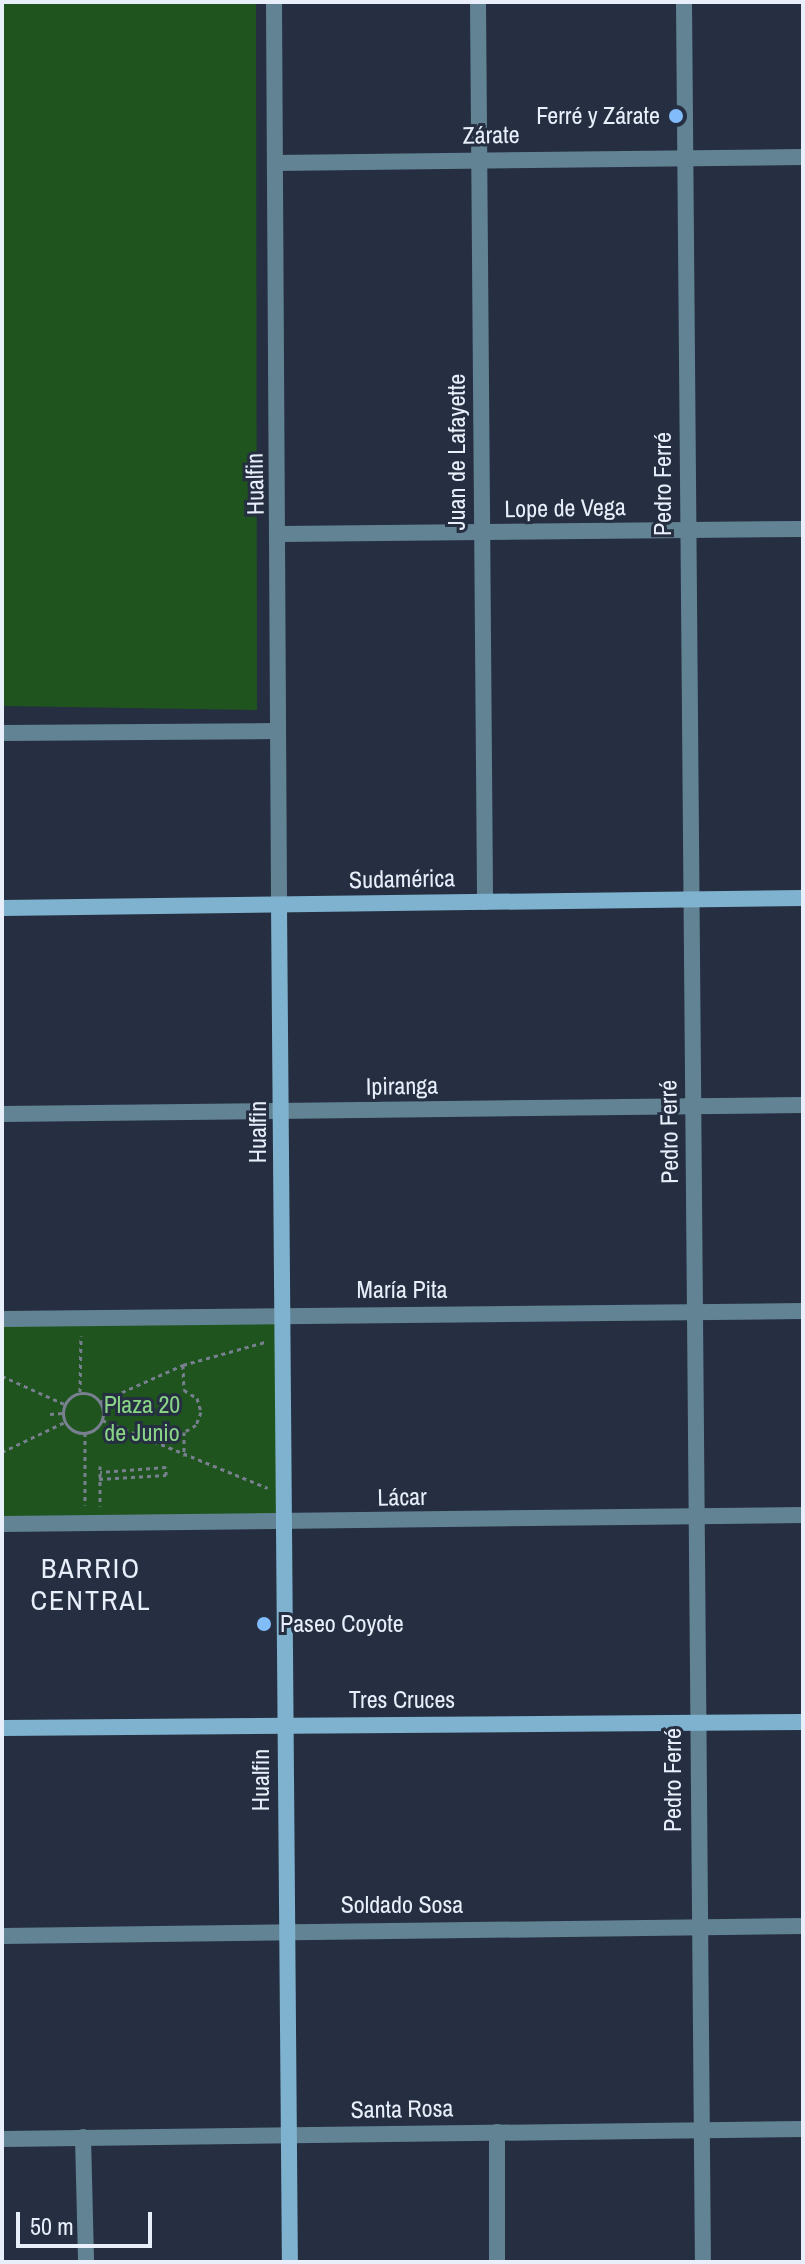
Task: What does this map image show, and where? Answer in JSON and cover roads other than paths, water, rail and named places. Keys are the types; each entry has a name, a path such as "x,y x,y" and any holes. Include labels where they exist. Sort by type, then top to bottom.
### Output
{"street":[{"name":"Hualfin","path":"274,2 280,534 282,1522 290,2262"},
{"name":"Juan de Lafayette","path":"478,2 485,902"},
{"name":"Pedro Ferré","path":"684,2 693,899 692,1106 697,1312 696,1724 703,2262"},
{"name":"Zárate","path":"275,163 803,157"},
{"name":"Lope de Vega","path":"280,534 803,529"},
{"path":"2,733 278,731"},
{"name":"Sudamérica","path":"2,908 803,898"},
{"name":"Ipiranga","path":"2,1114 803,1105"},
{"name":"María Pita","path":"2,1319 803,1311"},
{"name":"Lácar","path":"2,1524 803,1515"},
{"name":"Tres Cruces","path":"2,1728 803,1722"},
{"name":"Soldado Sosa","path":"2,1936 286,1930 803,1926"},
{"name":"Santa Rosa","path":"2,2139 803,2129"},
{"path":"497,2132 497,2262"},
{"path":"83,2137 86,2262"}],"place":[{"name":"Ferré y Zárate","path":"676,116"},
{"name":"Paseo Coyote","path":"264,1624"}],"district":[{"name":"BARRIO CENTRAL","path":"91,1584"}],"park label":[{"name":"Plaza 20 de Junio","path":"142,1419"}]}
